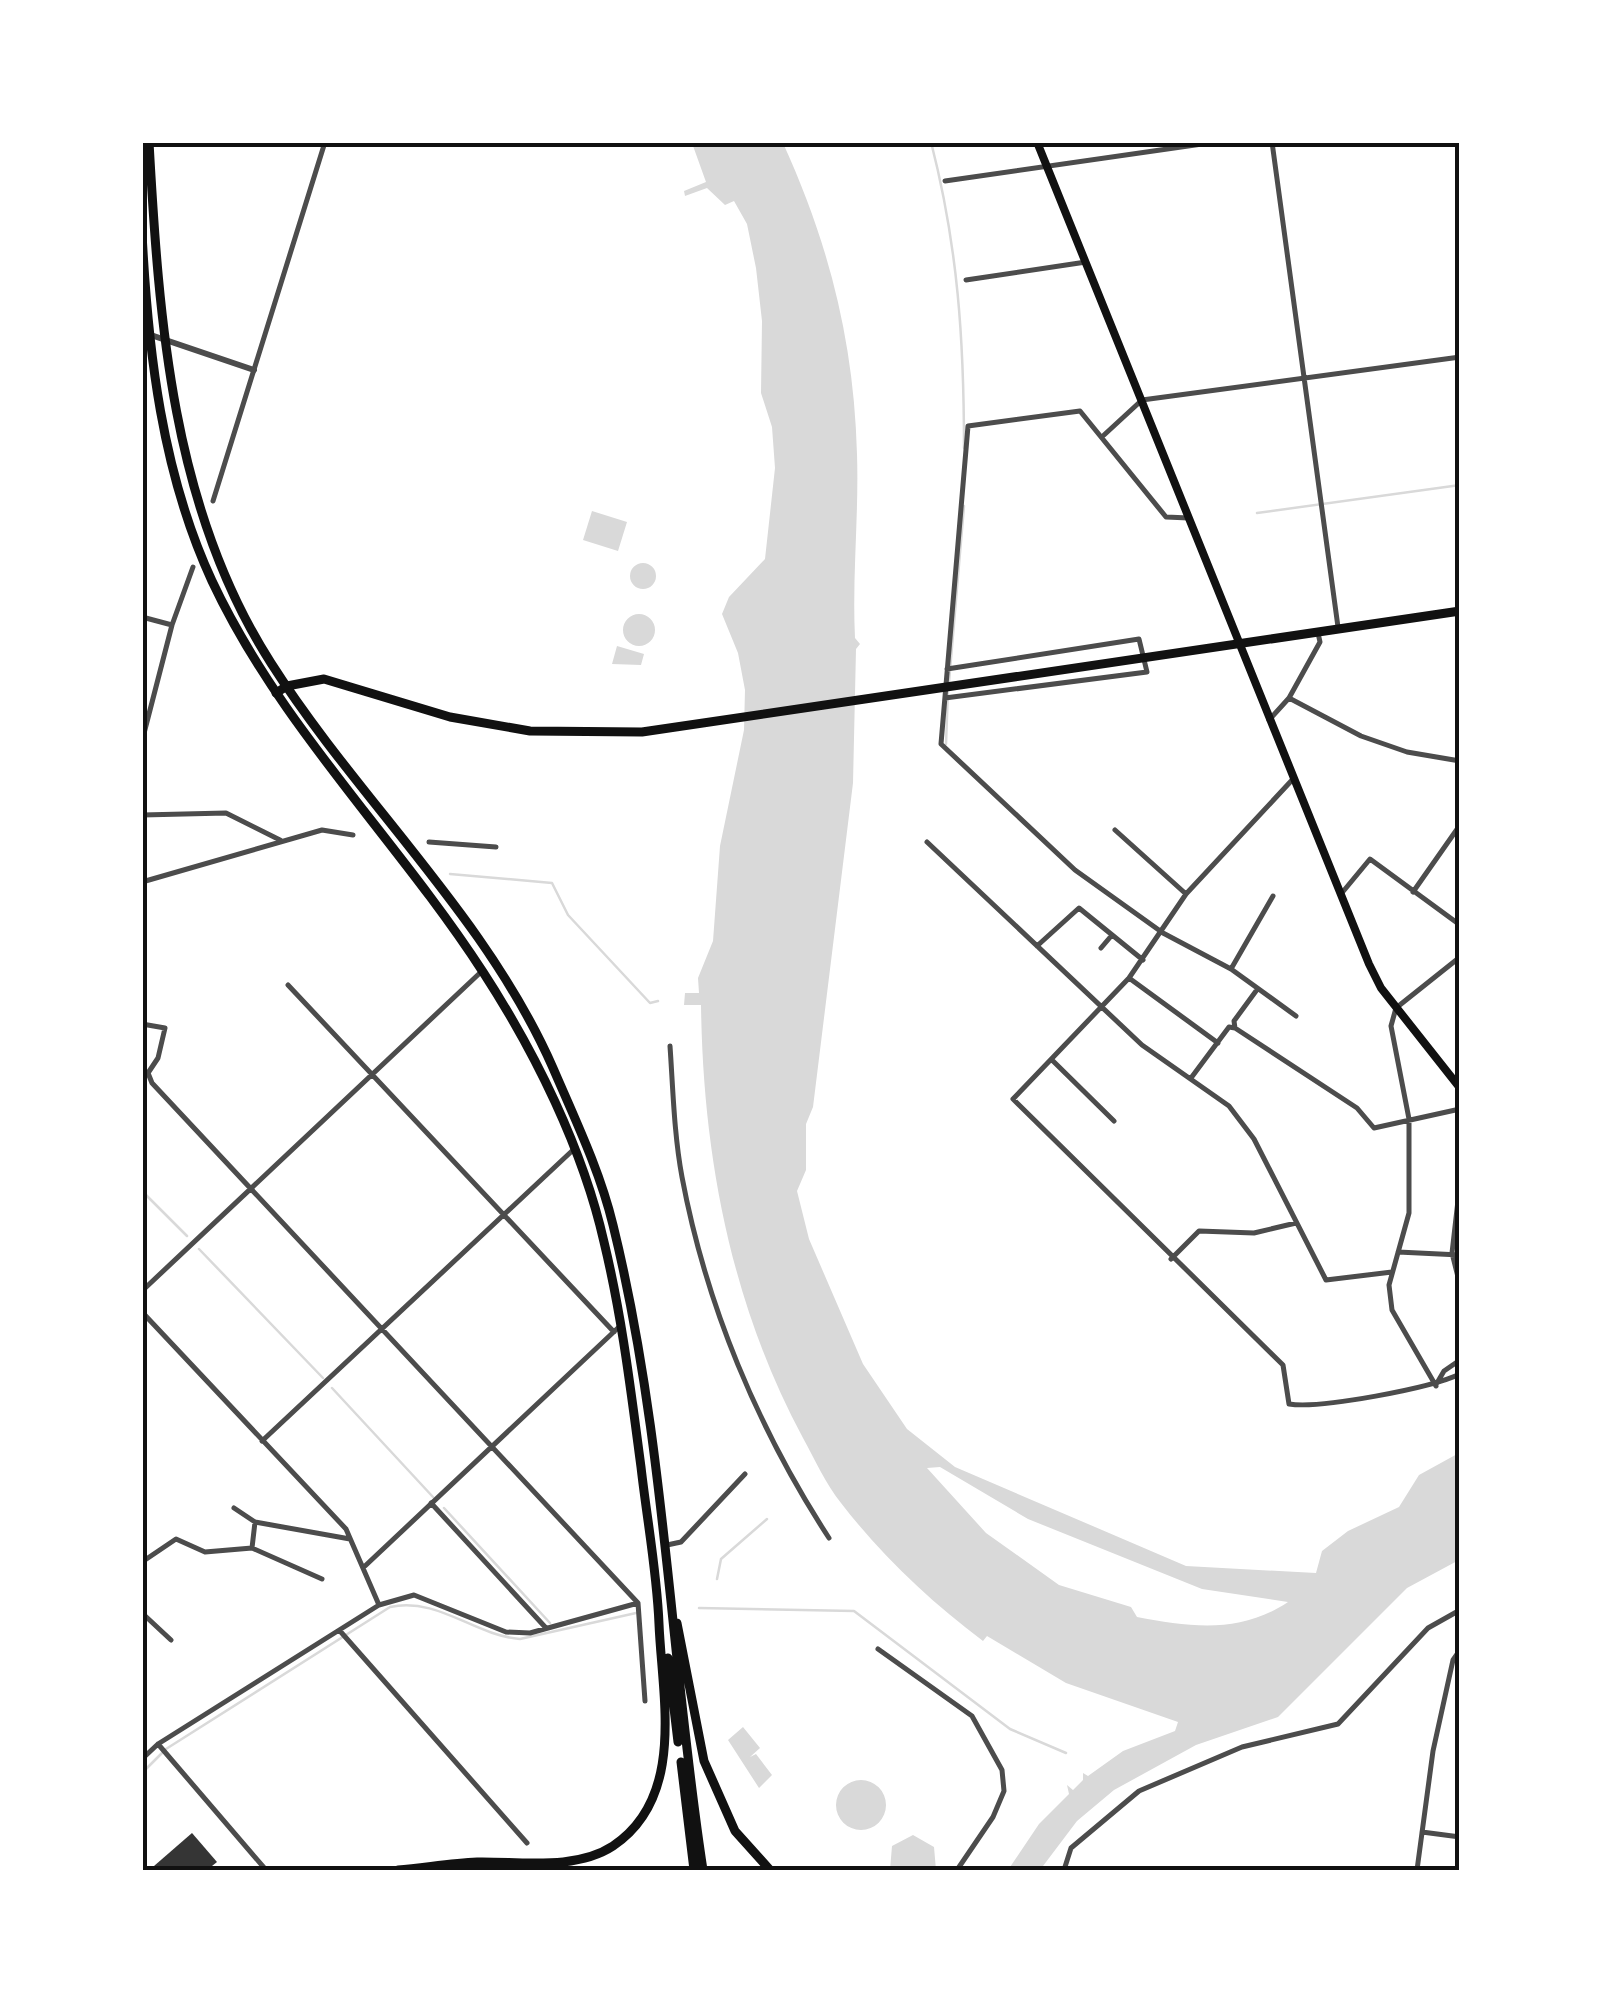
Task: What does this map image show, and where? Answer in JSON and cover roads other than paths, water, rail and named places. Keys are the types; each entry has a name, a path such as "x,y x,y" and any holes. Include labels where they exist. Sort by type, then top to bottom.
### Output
{"main road":[{"path":"149,142 166,340 178,420 200,510 252,630 288,686 484,949 528,1017 550,1062 612,1221 637,1340 673,1611 686,1758 703,1870"},
{"path":"1037,142 1368,964 1396,1008 1460,1088"},
{"path":"142,234 146,334 170,461 186,522 214,586 276,693 482,971 532,1058 573,1150 604,1238 694,1870"},
{"path":"276,693 288,686 324,679 450,717 530,731 642,732 1460,611"},
{"path":"673,1611 704,1761 735,1830 770,1870"},
{"path":"398,1870 470,1862 572,1860 603,1851 621,1839 646,1808 665,1753 668,1716 660,1612"}],"street":[{"path":"213,502 325,142"},
{"path":"945,182 1216,142"},
{"path":"1272,142 1338,627"},
{"path":"966,280 1086,262"},
{"path":"146,334 254,370"},
{"path":"1104,435 1142,400 1460,358"},
{"path":"1189,518 1166,516 1104,435 1080,411 968,426 941,744 1075,870 1163,933 1231,969 1256,991 1296,1016"},
{"path":"142,741 172,625 193,567"},
{"path":"142,618 172,625"},
{"path":"1269,720 1290,698 1320,642 1318,630"},
{"path":"945,698 1146,672 1142,642 1132,639 947,670"},
{"path":"1290,698 1361,736 1407,752 1460,761"},
{"path":"1294,778 1186,894 1129,978 1013,1099 1171,1259 1283,1365 1289,1404 1315,1405 1436,1386 1460,1374"},
{"path":"142,816 226,813 283,841"},
{"path":"1414,892 1460,825"},
{"path":"142,882 322,830 353,835"},
{"path":"1115,830 1186,894"},
{"path":"429,842 496,846"},
{"path":"928,842 1142,1045 1229,1106 1254,1138 1326,1280 1392,1272"},
{"path":"1340,895 1370,859 1460,925"},
{"path":"1231,969 1272,896"},
{"path":"1037,946 1079,908 1142,960"},
{"path":"1100,948 1112,934"},
{"path":"1436,1386 1392,1310 1392,1272 1409,1213 1409,1118 1391,1026 1396,1008 1460,957"},
{"path":"142,1291 482,971"},
{"path":"1129,978 1218,1043"},
{"path":"288,985 617,1329 365,1566"},
{"path":"1235,1028 1234,1021 1256,991"},
{"path":"142,1024 164,1028 158,1058 148,1074 152,1083 384,1326 638,1603 646,1701"},
{"path":"1191,1078 1229,1028 1235,1028 1357,1108 1374,1128 1460,1109"},
{"path":"670,1046 681,1174 704,1266 738,1368 796,1488 828,1538"},
{"path":"1052,1060 1114,1122"},
{"path":"262,1441 573,1150"},
{"path":"1460,1183 1452,1252 1460,1285"},
{"path":"1171,1259 1199,1231 1254,1233 1296,1223"},
{"path":"1398,1252 1460,1255"},
{"path":"142,1312 346,1528 380,1605"},
{"path":"1436,1386 1444,1370 1460,1360"},
{"path":"664,1546 681,1542 745,1474"},
{"path":"431,1503 546,1628"},
{"path":"234,1508 255,1522 350,1539"},
{"path":"252,1548 255,1522"},
{"path":"142,1562 176,1539 204,1552 252,1548 322,1579"},
{"path":"142,1759 158,1744 380,1605 414,1595 506,1632 546,1628 638,1603"},
{"path":"1064,1870 1071,1848 1139,1790 1242,1747 1338,1724 1428,1628 1460,1610"},
{"path":"142,1613 171,1640"},
{"path":"340,1631 528,1843"},
{"path":"878,1648 972,1716 1002,1770 1004,1791 994,1817 956,1870"},
{"path":"1417,1870 1433,1751 1453,1660 1460,1650"},
{"path":"158,1744 266,1870"},
{"path":"1422,1832 1460,1837"}],"waterway":[{"path":"931,142 948,219 958,294 964,448"},
{"path":"1257,513 1460,485"},
{"path":"949,682 964,506"},
{"path":"946,744 948,690"},
{"path":"450,874 552,883 568,915 650,1003 658,1001"},
{"path":"142,1191 187,1236"},
{"path":"199,1249 323,1378"},
{"path":"332,1388 433,1497"},
{"path":"444,1508 550,1623"},
{"path":"717,1579 721,1559 767,1519"},
{"path":"142,1773 166,1749 390,1607 424,1607 520,1639 636,1613"},
{"path":"699,1608 854,1611 1010,1729 1066,1753"}]}
